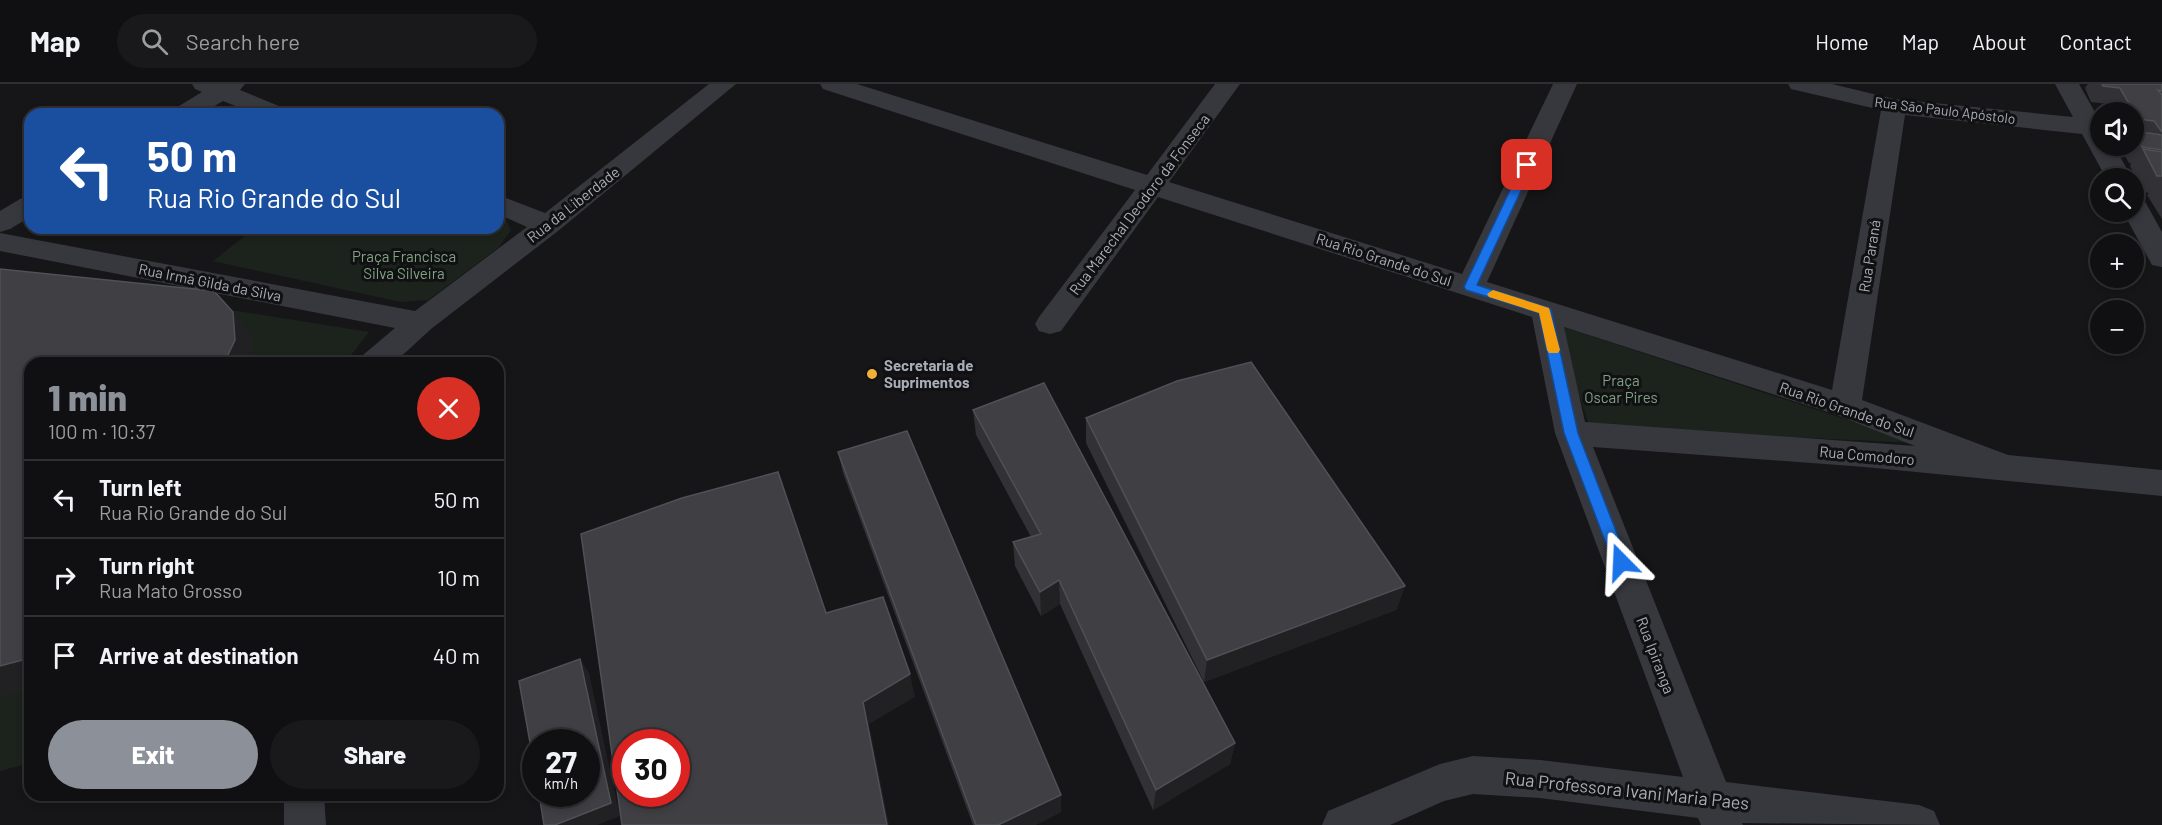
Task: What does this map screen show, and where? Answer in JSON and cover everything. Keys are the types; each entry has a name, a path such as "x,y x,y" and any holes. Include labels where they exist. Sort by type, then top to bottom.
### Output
{"street":[{"name":"Rua da Liberdade","path":"381,357 420,322 548,225 724,84"},
{"name":"Rua Rio Grande do Sul","path":"832,84 1845,406 2001,466"},
{"name":"Rua Marechal Deodoro da Fonseca","path":"1050,324 1228,84"},
{"path":"1470,287 1565,84"},
{"name":"Rua São Paulo Apóstolo","path":"1800,84 1894,106 2090,138"},
{"path":"2067,84 2090,126"},
{"path":"191,108 219,86 265,108"},
{"name":"Rua Paraná","path":"1845,406 1894,106"},
{"path":"504,207 548,225"},
{"path":"0,223 24,209"},
{"path":"2143,222 2162,258"},
{"name":"Rua Irmã Gilda da Silva","path":"0,242 420,322"},
{"name":"Rua Ipiranga","path":"1545,310 1571,433 1717,812"},
{"name":"Rua Comodoro","path":"1571,433 2001,466 2162,483"},
{"name":"Rua Professora Ivani Maria Paes","path":"1343,825 1440,783 1473,775 1540,778 1717,812 1919,825"},
{"path":"304,801 305,825"}],"green space":[{"name":"Praça Francisca Silva Silveira","path":"504,215 511,230 498,248 428,300 401,302 213,261 247,234 504,234"},
{"path":"0,273 369,332 350,357 24,357 24,765 0,771"},
{"name":"Praça Oscar Pires","path":"1557,325 1918,443 1590,428"}],"building":[{"path":"2102,84 2162,84 2162,91 2158,90 2162,95 2162,132 2154,121 2144,120 2144,102 2128,102 2120,88"},
{"path":"2144,133 2162,135 2162,150 2144,147"},
{"path":"2144,149 2162,152 2162,176 2157,176"},
{"path":"0,269 214,291 233,312 235,340 227,357 24,357 24,660 0,666"},
{"path":"1251,362 1405,586 1207,660 1086,418 1177,381"},
{"path":"1044,383 1235,743 1156,790 1059,580 1040,592 1013,542 1041,534 973,410"},
{"path":"907,431 1061,795 998,825 976,825 838,452"},
{"path":"778,472 826,613 883,597 910,674 863,702 887,825 622,825 619,807 690,807 690,729 612,729 612,754 581,534 682,498"},
{"path":"580,659 595,729 528,729 519,681"},
{"path":"600,752 611,803 555,825 544,825 541,807 600,807"}],"slow traffic":[{"path":"1493,294 1545,310 1553,350"}],"place":[{"name":"Secretaria de Suprimentos","path":"872,374"}],"route":[{"path":"1527,165 1470,287 1545,310 1571,433 1621,562"}]}
